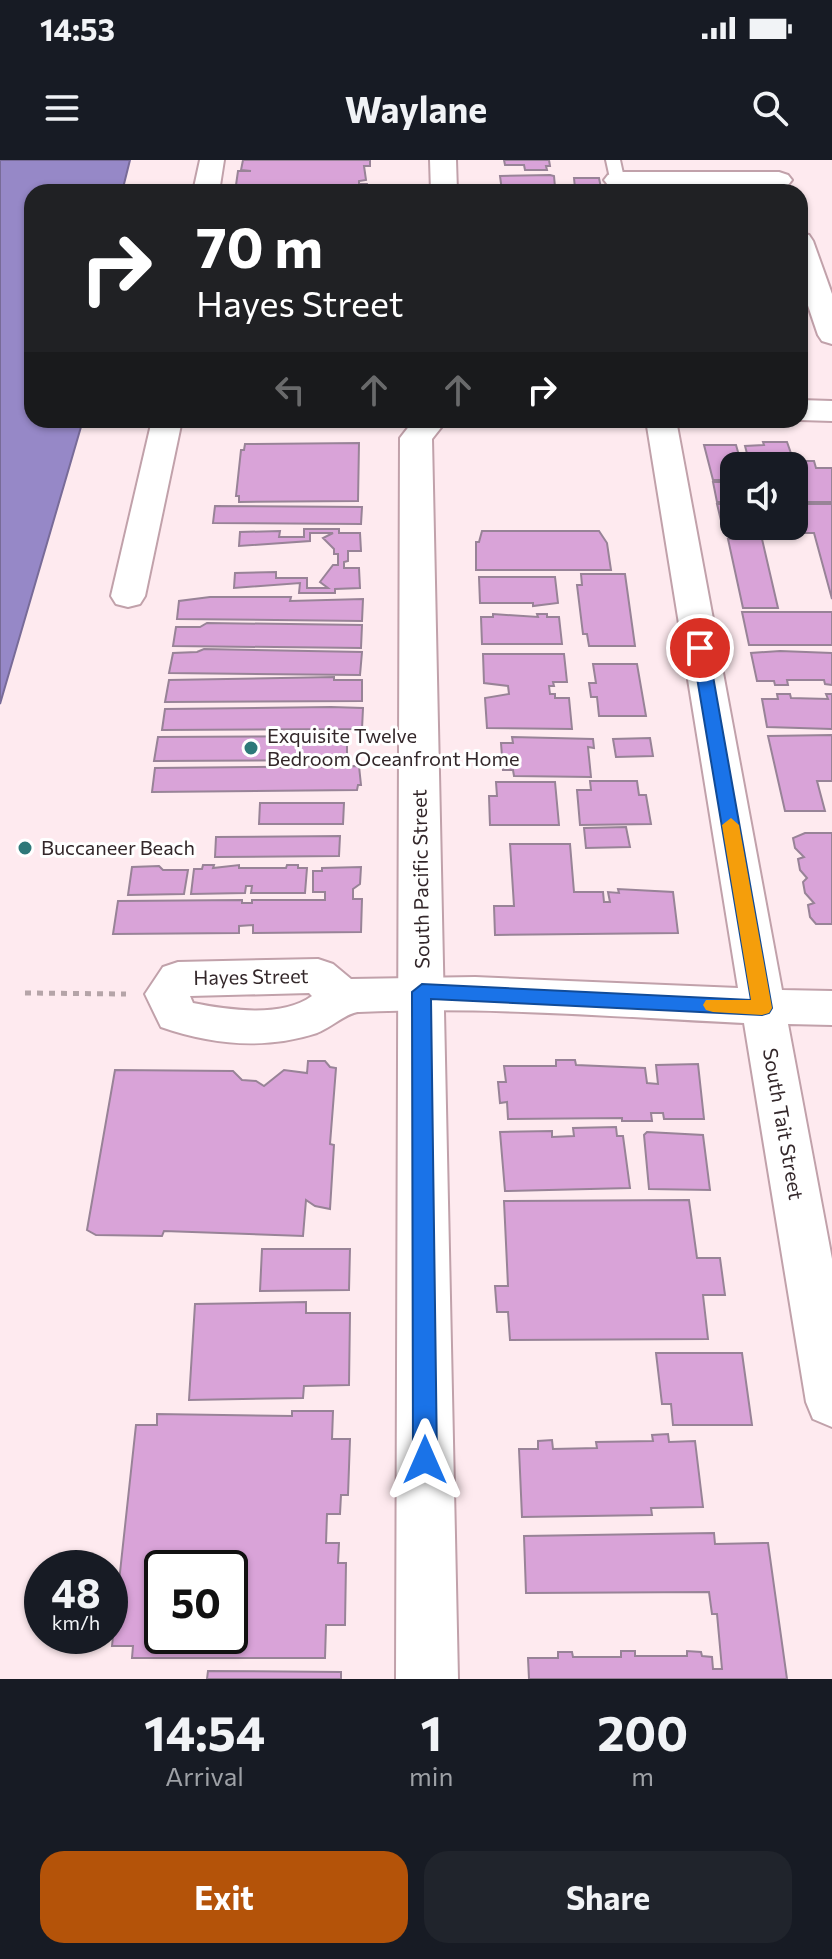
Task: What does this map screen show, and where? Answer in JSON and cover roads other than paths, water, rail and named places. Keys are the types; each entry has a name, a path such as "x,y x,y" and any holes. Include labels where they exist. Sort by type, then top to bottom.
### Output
{"main road":[{"path":"443,160 444,184"},
{"path":"808,410 832,411"},
{"name":"South Pacific Street","path":"424,428 416,438 427,1679"}],"street":[{"path":"208,184 212,160"},
{"path":"617,177 778,177"},
{"path":"808,264 832,335"},
{"path":"128,596 165,428"},
{"name":"South Tait Street","path":"662,428 832,1402"},
{"path":"341,995 422,992 762,1008 832,1008"}],"place":[{"name":"Exquisite Twelve Bedroom Oceanfront Home","path":"251,748"},
{"name":"Buccaneer Beach","path":"25,848"}]}
